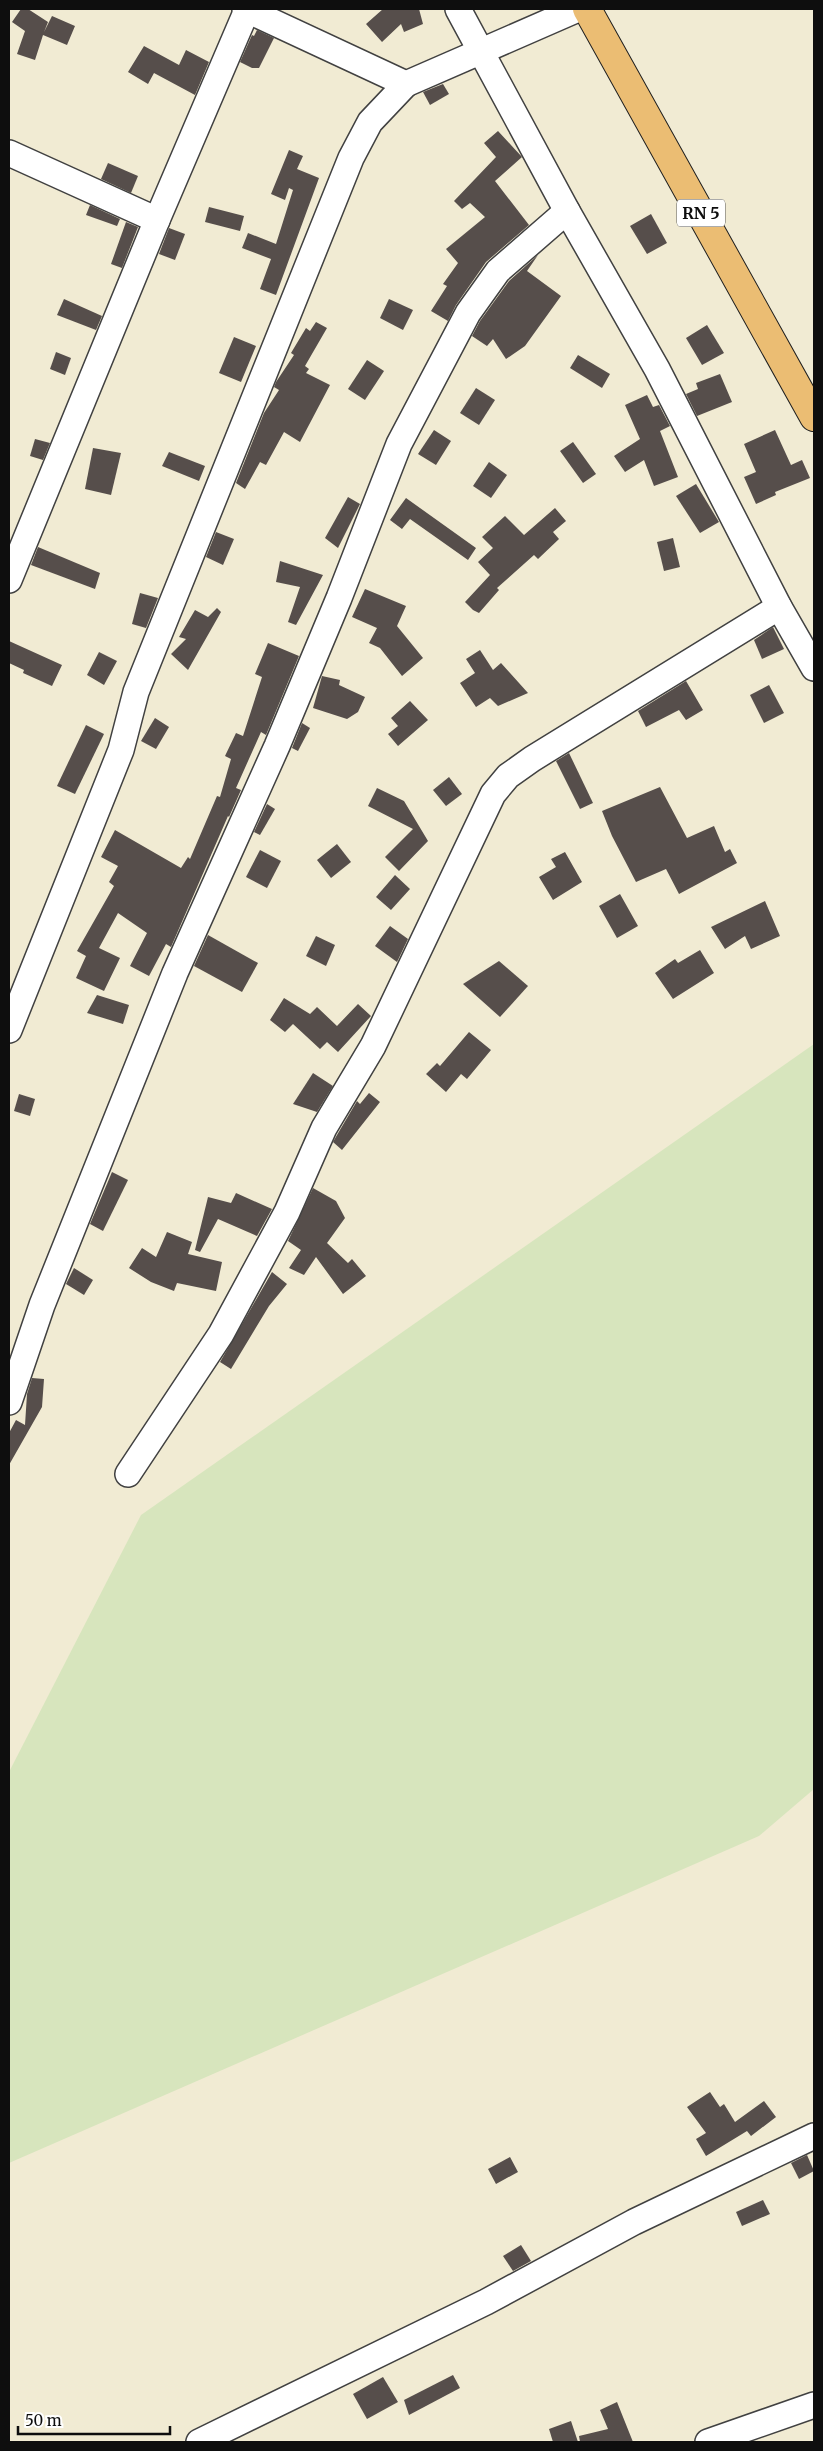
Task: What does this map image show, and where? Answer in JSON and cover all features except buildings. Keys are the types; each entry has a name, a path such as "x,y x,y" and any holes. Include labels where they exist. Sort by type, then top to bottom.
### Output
{"main road":[{"name":"RN 5","path":"587,9 814,418"}],"street":[{"path":"9,580 246,9 406,84"},
{"path":"458,9 567,211 657,369 779,607 814,668"},
{"path":"9,1030 121,750 136,692 351,158 370,122 406,84 578,9"},
{"path":"9,153 157,220"},
{"path":"9,1402 42,1305 175,973 277,746 339,598 399,444 447,350 473,306 498,271 567,211"},
{"path":"128,1474 221,1334 287,1212 324,1128 373,1046 493,794 508,776 532,759 779,607"},
{"path":"199,2442 486,2302 634,2222 814,2136"},
{"path":"708,2442 814,2405"}],"shaded area":[{"path":"9,9 814,9 814,2442 9,2442"}],"green space":[{"path":"814,1044 814,1789 759,1836 9,2163 9,1772 141,1515"}]}
